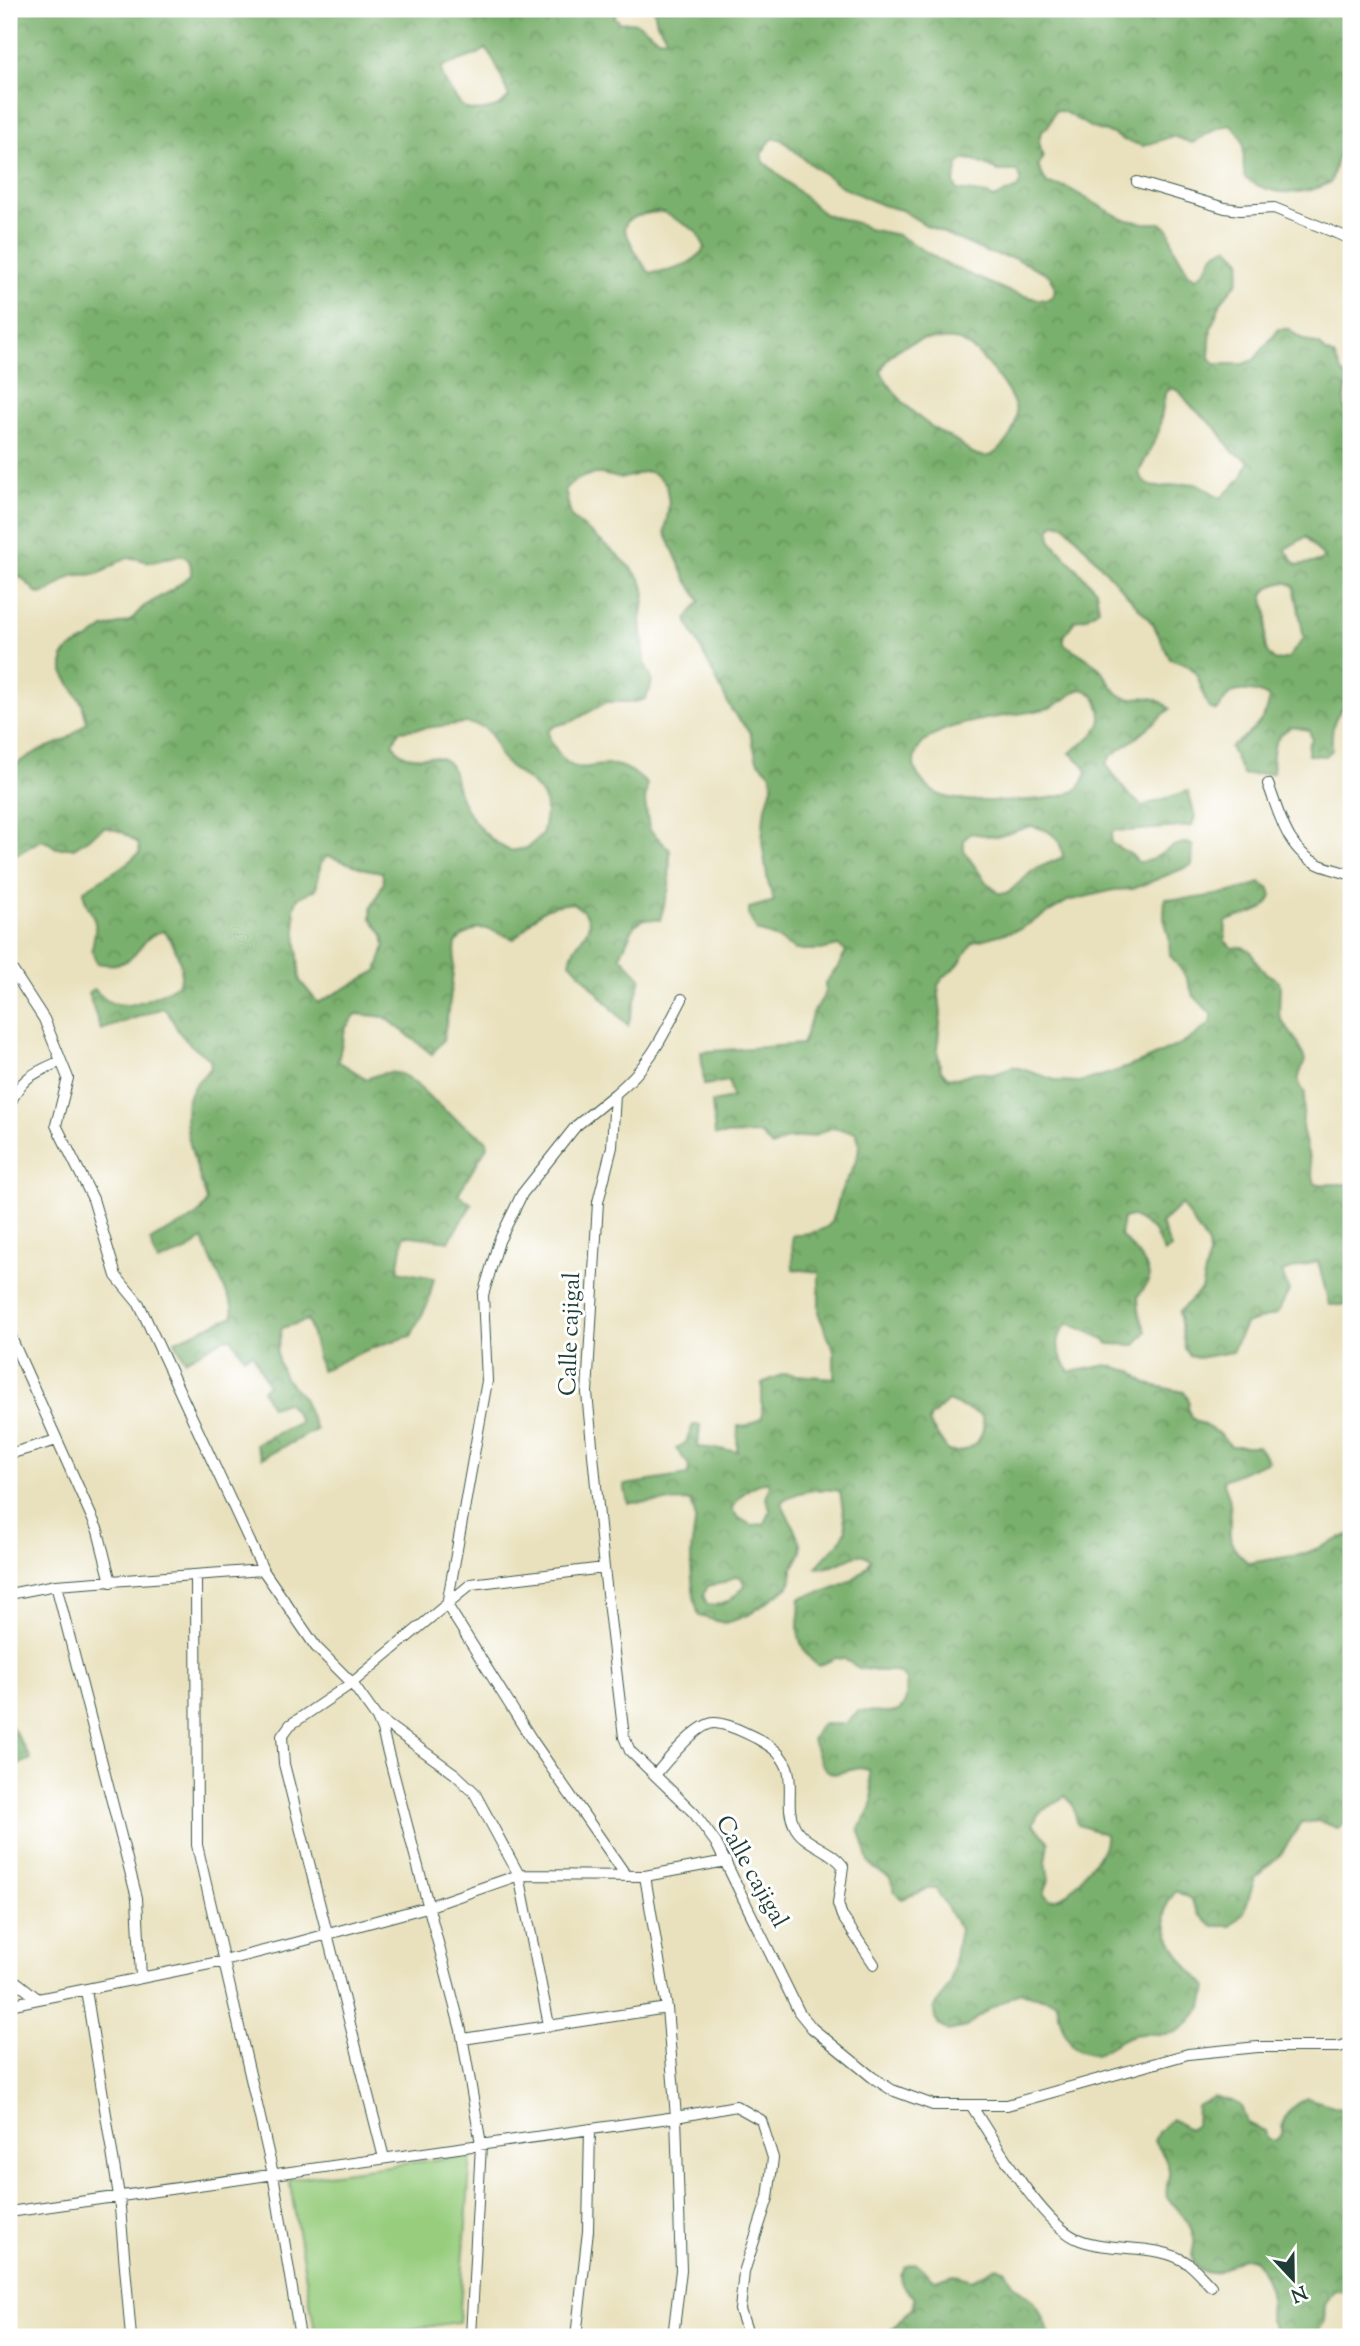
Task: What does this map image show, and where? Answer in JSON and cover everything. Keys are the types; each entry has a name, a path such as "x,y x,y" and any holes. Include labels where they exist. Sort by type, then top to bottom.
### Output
{"street":[{"path":"1137,182 1225,208 1273,208 1351,239"},
{"path":"1268,785 1290,842 1318,864 1351,875"},
{"path":"9,965 44,1019 68,1078 57,1125 93,1199 116,1276 139,1304 263,1570 316,1647 352,1683 377,1718 455,1774 474,1791 519,1875 549,2025"},
{"path":"625,1874 531,1740 447,1605 487,1381 483,1295 499,1241 522,1194 576,1126 634,1079 652,1058 682,999"},
{"path":"9,1107 13,1096 29,1075 61,1061"},
{"name":"Calle cajigal","path":"615,1094 612,1147 598,1202 587,1393 624,1737 630,1751 694,1813 716,1843 799,2012 812,2028 872,2077 892,2090 933,2105 1007,2105 1188,2054 1258,2047 1339,2047 1351,2043"},
{"path":"9,1333 98,1531 111,1582"},
{"path":"9,1454 57,1440"},
{"path":"384,2158 284,1764 282,1736 290,1725 352,1683 471,1584 604,1568"},
{"path":"9,1594 56,1585 263,1570"},
{"path":"196,1575 197,1845 273,2174 300,2337"},
{"path":"56,1585 137,1898 141,1978"},
{"path":"377,1718 463,2039 481,2144 471,2337"},
{"path":"654,1775 681,1746 706,1725 715,1723 731,1727 775,1749 788,1771 788,1807 794,1827 806,1840 821,1847 843,1866 838,1903 842,1916 874,1964"},
{"path":"9,2005 224,1961 428,1907 519,1875 645,1876 726,1861"},
{"path":"645,1876 667,2008 676,2117 681,2270 673,2337"},
{"path":"9,1976 38,2000"},
{"path":"86,1990 119,2196 131,2337"},
{"path":"463,2039 667,2008"},
{"path":"971,2105 1039,2206 1069,2233 1079,2240 1130,2249 1161,2251 1188,2263 1211,2286"},
{"path":"9,2212 676,2117 736,2106 761,2120 773,2158 768,2198 744,2272 740,2310 749,2337"},
{"path":"576,2337 589,2231 590,2129"}],"green space":[{"path":"9,9 619,9 614,17 621,23 630,22 643,26 661,39 667,38 657,23 654,9 1351,9 1351,144 1338,155 1331,182 1299,192 1266,189 1255,184 1245,178 1243,143 1230,125 1192,143 1173,136 1143,146 1092,128 1064,112 1055,110 1048,127 1041,132 1039,141 1043,158 1038,166 1047,184 1066,187 1123,219 1161,223 1169,230 1174,248 1188,272 1195,278 1205,270 1216,253 1228,247 1241,260 1238,281 1221,302 1211,328 1209,356 1215,364 1244,364 1254,360 1279,329 1289,329 1303,339 1320,345 1334,356 1348,379 1344,405 1351,419 1351,708 1343,708 1336,717 1332,750 1326,756 1308,755 1308,746 1312,739 1309,730 1291,727 1284,731 1274,746 1273,773 1243,775 1230,747 1261,720 1269,698 1254,692 1237,692 1227,697 1217,711 1209,708 1192,668 1170,659 1153,624 1065,525 1054,523 1050,530 1051,541 1096,590 1099,609 1076,620 1064,635 1064,644 1097,666 1120,695 1156,699 1170,709 1111,756 1106,764 1128,794 1142,806 1188,791 1195,817 1192,826 1115,830 1111,843 1132,855 1138,862 1188,843 1193,846 1192,865 1133,889 1114,890 1068,901 1020,929 973,942 958,965 938,985 941,1014 937,1050 941,1070 947,1077 956,1078 976,1072 995,1074 1013,1066 1058,1081 1079,1082 1115,1072 1187,1041 1210,1024 1212,1015 1193,995 1187,978 1170,955 1164,918 1165,898 1187,899 1213,895 1260,883 1269,888 1272,896 1269,902 1259,911 1226,922 1225,941 1233,948 1242,947 1251,951 1260,967 1280,985 1279,1013 1298,1043 1305,1060 1299,1080 1305,1092 1302,1128 1315,1184 1351,1184 1351,1305 1329,1305 1318,1261 1282,1272 1289,1291 1277,1314 1245,1324 1232,1352 1198,1358 1190,1356 1185,1349 1179,1312 1201,1290 1209,1255 1208,1245 1181,1204 1161,1224 1171,1248 1164,1253 1154,1231 1132,1216 1123,1218 1120,1235 1140,1257 1149,1276 1147,1284 1138,1296 1139,1314 1146,1331 1135,1345 1109,1344 1102,1338 1068,1323 1058,1341 1062,1360 1070,1372 1107,1365 1133,1372 1147,1384 1184,1392 1189,1400 1188,1410 1192,1418 1218,1433 1231,1446 1258,1446 1269,1461 1223,1480 1230,1502 1231,1541 1234,1548 1249,1563 1304,1554 1351,1534 1351,1818 1338,1828 1319,1821 1301,1823 1281,1854 1255,1878 1244,1912 1231,1926 1214,1926 1199,1915 1191,1899 1176,1891 1167,1905 1165,1915 1170,1938 1183,1960 1207,1985 1205,2000 1184,2027 1170,2034 1130,2036 1096,2055 1080,2051 1069,2041 1057,2002 1020,1992 988,2010 966,2027 948,2031 940,2026 934,2009 950,1983 960,1929 936,1889 927,1889 902,1899 895,1893 890,1878 869,1862 859,1828 872,1806 869,1770 860,1768 834,1774 826,1770 812,1740 821,1724 845,1724 858,1711 895,1712 905,1703 906,1679 899,1673 859,1668 844,1659 835,1658 819,1666 807,1655 801,1644 798,1627 799,1599 846,1583 858,1576 871,1560 859,1555 833,1566 816,1567 840,1541 846,1530 840,1491 809,1491 781,1502 801,1543 801,1552 792,1569 788,1587 750,1614 724,1623 699,1616 697,1609 691,1563 695,1515 690,1501 628,1503 624,1485 688,1475 689,1465 676,1449 686,1442 693,1425 700,1425 698,1447 737,1451 738,1426 747,1426 762,1418 762,1383 784,1374 834,1378 834,1351 819,1315 819,1272 793,1269 792,1236 821,1230 831,1222 859,1148 856,1132 831,1128 813,1136 787,1139 772,1147 760,1134 715,1135 712,1102 732,1098 729,1081 704,1085 701,1052 802,1044 812,1015 823,996 825,983 846,951 838,946 821,950 795,950 775,937 757,931 749,916 749,908 774,901 762,842 764,815 773,782 770,773 757,760 750,732 732,711 686,619 700,601 685,577 665,532 669,504 666,484 648,472 621,478 595,474 580,478 565,489 571,517 619,556 643,585 645,594 641,620 645,664 652,680 645,699 635,702 607,702 548,731 556,749 572,766 619,766 647,784 645,802 649,829 670,850 669,888 660,920 643,919 634,926 620,956 641,978 628,1026 570,962 589,925 583,911 572,903 544,910 514,939 489,929 478,928 462,936 456,943 443,1040 432,1054 385,1017 356,1014 345,1029 338,1061 367,1079 390,1072 407,1077 443,1109 486,1140 488,1145 458,1194 472,1204 449,1241 404,1235 398,1271 434,1278 428,1303 411,1336 370,1349 321,1370 308,1320 282,1328 278,1361 285,1378 303,1398 316,1430 262,1458 255,1444 300,1422 295,1412 286,1402 271,1407 262,1390 268,1385 253,1353 244,1357 231,1338 223,1339 185,1360 175,1341 233,1316 232,1305 202,1239 189,1250 158,1262 150,1241 190,1220 203,1209 207,1201 190,1145 186,1115 187,1101 192,1089 211,1068 210,1059 186,1040 163,1008 101,1030 88,993 94,989 109,1002 128,1005 163,993 176,985 181,977 178,956 164,931 147,939 131,958 123,962 97,963 94,957 92,947 95,923 84,890 125,865 140,852 138,843 122,832 105,827 74,848 56,848 41,840 11,858 9,852 9,768 38,751 66,740 87,722 82,704 63,672 63,655 104,628 130,621 143,607 191,575 191,565 184,556 152,562 126,559 97,574 70,577 52,590 38,594 21,577 9,581","holes":["486,49 496,64 509,97 501,105 492,108 477,111 467,109 453,94 442,67","772,139 781,139 844,188 882,205 901,210 926,225 988,253 1017,259 1044,272 1051,277 1055,286 1054,295 1046,300 1008,291 948,265 898,235 868,229 860,224 824,214 764,162 761,154","965,159 974,160 998,171 1017,171 1021,180 1018,188 994,198 986,194 957,190 954,182 958,164","663,212 696,231 705,247 701,253 681,267 649,272 624,229 627,221 649,213","924,339 958,341 986,363 1010,395 1016,413 1011,433 995,453 982,456 972,453 929,425 902,402 881,372 892,354 904,346","1171,388 1179,391 1191,406 1217,429 1233,452 1249,461 1242,477 1221,498 1195,484 1163,487 1149,485 1139,473 1159,431 1165,394","1306,537 1324,558 1319,562 1296,565 1285,549","1286,582 1294,586 1304,638 1288,658 1276,661 1270,656 1265,645 1267,612 1263,594","1081,689 1092,694 1101,712 1101,720 1095,732 1070,753 1083,764 1087,772 1080,786 1072,792 1027,800 951,798 931,790 915,768 919,748 931,736 970,722 1049,708","466,723 485,728 502,759 537,788 545,802 542,835 527,848 510,851 501,846 472,818 462,800 453,771 446,761 433,757 411,757 398,751 393,743 399,731","1031,826 1053,835 1060,844 1063,857 1033,870 1008,893 999,893 986,882 964,851 964,840 970,833 997,837","328,856 382,872 384,882 371,908 371,918 383,935 385,946 377,971 318,1003 300,981 294,907 298,898 316,889 321,862","948,1401 981,1415 983,1422 980,1436 970,1447 963,1451 948,1451 929,1423 930,1418","768,1481 770,1485 766,1499 770,1512 764,1524 751,1525 732,1510 742,1494","736,1576 741,1577 745,1586 729,1601 720,1604 707,1604 703,1595 708,1586 723,1583","1065,1796 1072,1803 1078,1825 1105,1834 1101,1853 1072,1889 1063,1897 1050,1900 1044,1894 1049,1880 1046,1862 1049,1842 1033,1824 1039,1813"]},
{"path":"9,1722 31,1759 9,1769"},
{"path":"1213,2097 1241,2106 1247,2123 1265,2131 1267,2139 1275,2141 1282,2134 1283,2122 1288,2112 1307,2098 1351,2111 1351,2293 1334,2290 1325,2305 1324,2323 1313,2337 1281,2337 1271,2322 1269,2289 1253,2259 1238,2260 1211,2273 1203,2271 1193,2261 1193,2233 1184,2216 1167,2198 1168,2165 1154,2141 1158,2132 1172,2119 1188,2129 1196,2125 1197,2106"},
{"path":"471,2155 459,2322 358,2337 316,2337 289,2179"},
{"path":"915,2263 935,2280 954,2274 972,2280 997,2267 1006,2271 1015,2287 1038,2307 1050,2335 870,2337 889,2332 913,2307 915,2298 902,2285 901,2275 905,2267"}]}
